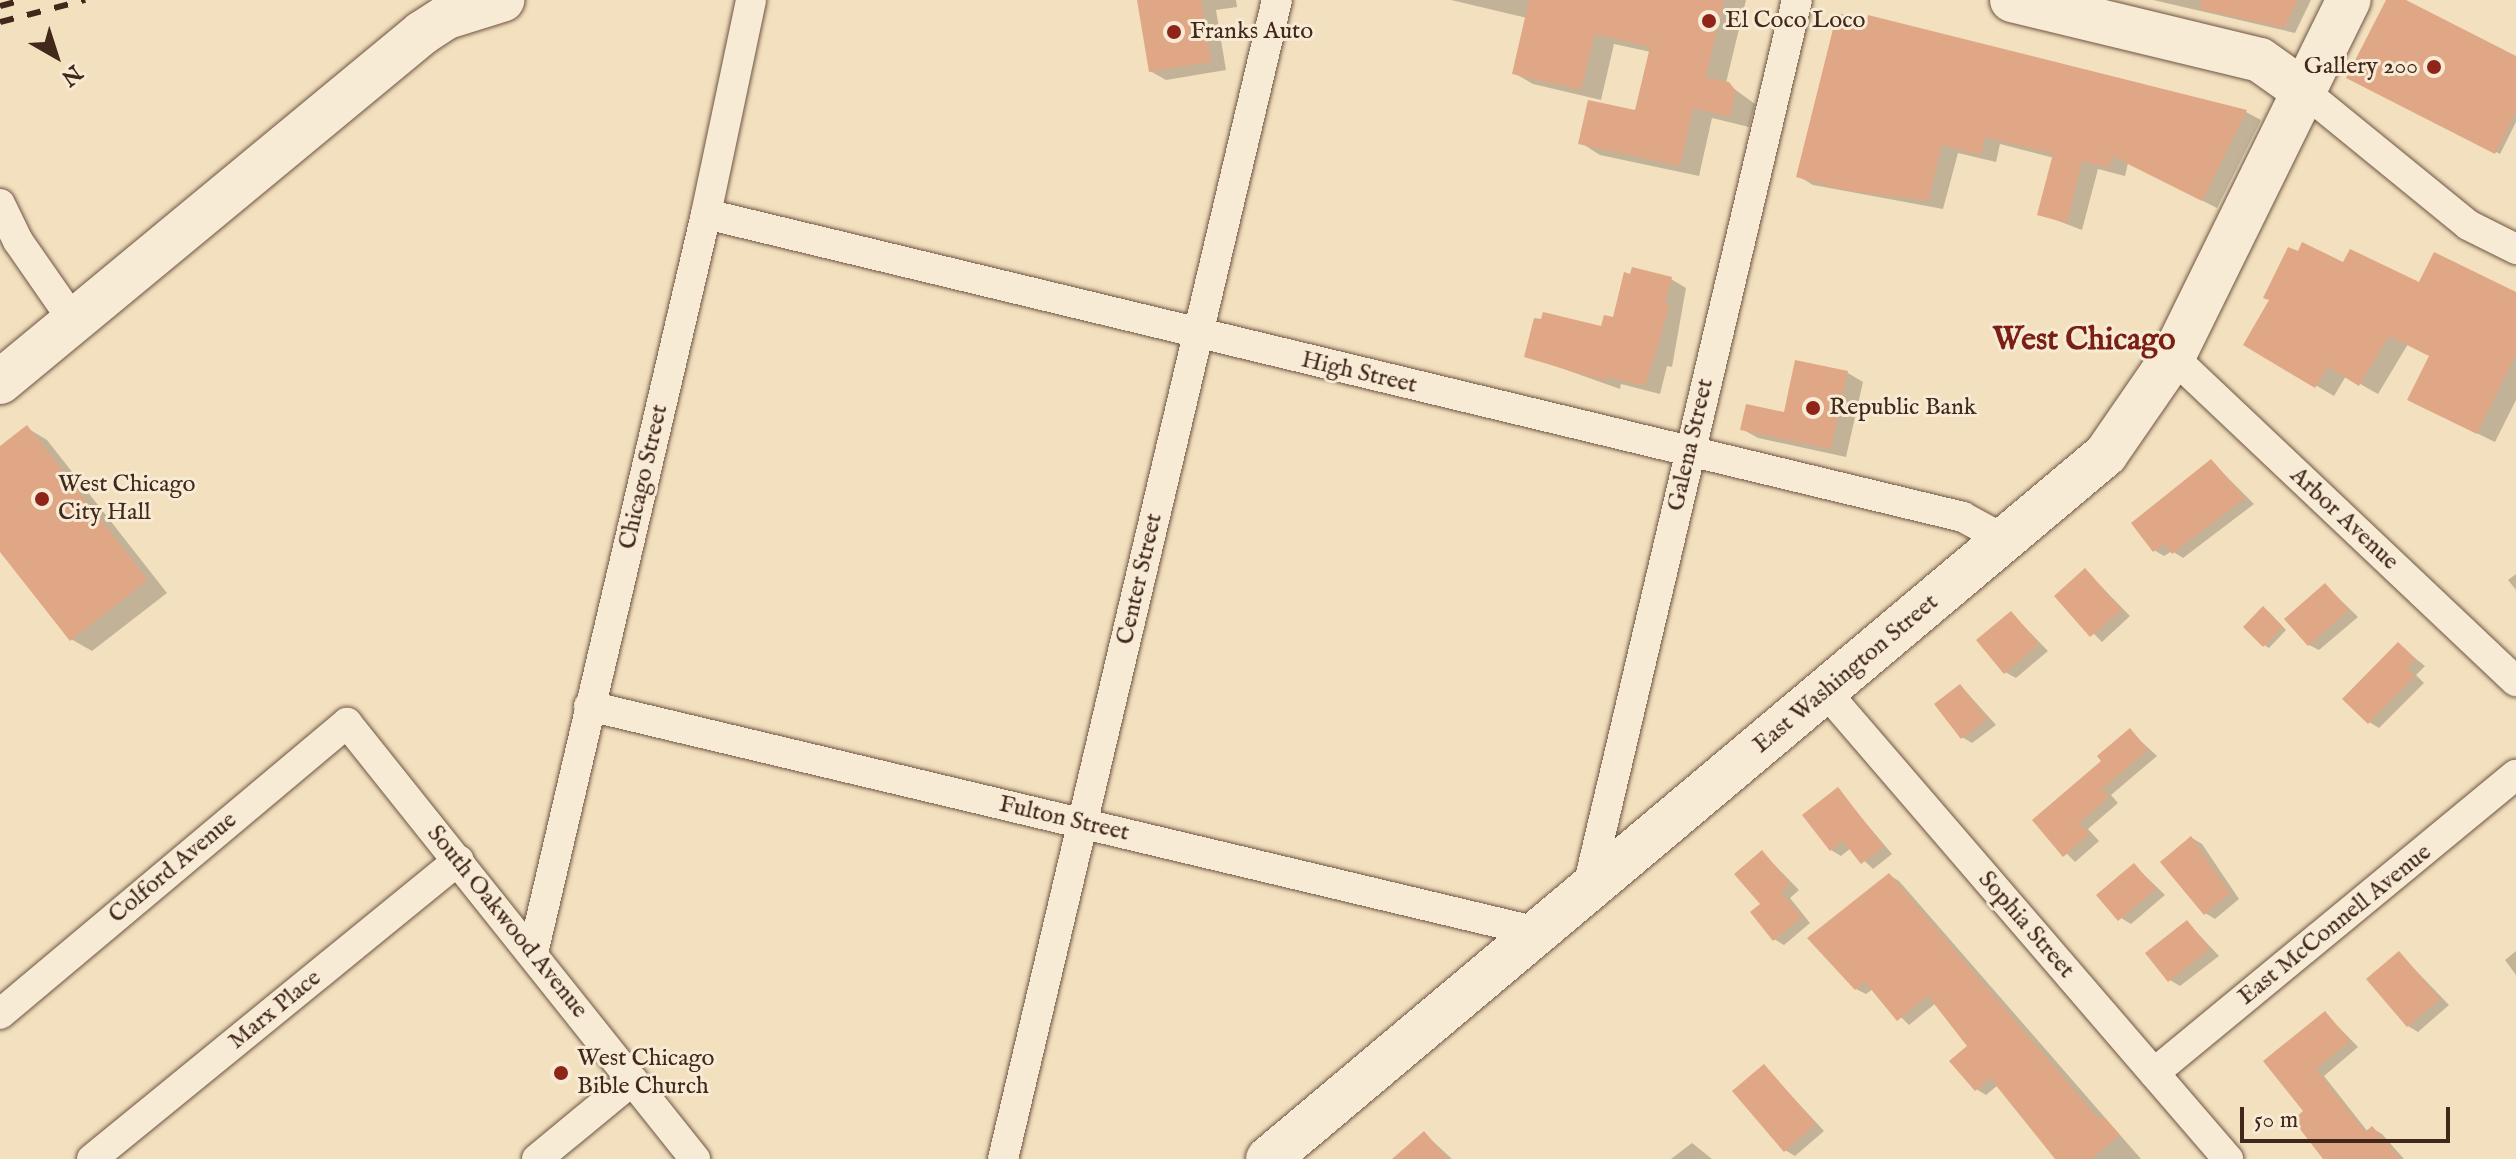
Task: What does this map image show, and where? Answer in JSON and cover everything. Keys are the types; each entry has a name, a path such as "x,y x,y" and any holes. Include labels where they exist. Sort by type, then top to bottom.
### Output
{"main road":[{"path":"0,382 422,33 447,17 502,0"},
{"path":"2012,0 2260,60 2305,92"},
{"name":"East Washington Street","path":"1268,1159 2007,541 2106,454 2173,357 2349,0"}],"street":[{"name":"Chicago Street","path":"533,953 706,214 751,0"},
{"name":"Center Street","path":"1003,1159 1277,0"},
{"name":"Galena Street","path":"1587,891 1797,0"},
{"path":"2305,92 2468,225 2516,249"},
{"path":"0,204 18,241 73,320"},
{"name":"High Street","path":"706,214 1197,336 1690,449 1963,517 2007,541"},
{"name":"Arbor Avenue","path":"2173,357 2516,681"},
{"name":"Sophia Street","path":"1825,691 2228,1159"},
{"name":"Fulton Street","path":"589,706 1538,932"},
{"name":"South Oakwood Avenue","path":"347,723 695,1159"},
{"name":"Colford Avenue","path":"0,1014 347,723"},
{"name":"East McConnell Avenue","path":"2154,1073 2516,775"},
{"name":"Marx Place","path":"92,1159 458,860"},
{"path":"537,1159 633,1080"}],"building":[{"name":"Franks Auto","path":"1137,0 1201,0 1211,62 1149,72"},
{"path":"1529,0 1724,0 1706,77 1729,82 1736,91 1730,117 1693,108 1680,166 1578,144 1588,100 1635,110 1650,47 1595,34 1581,90 1512,74"},
{"path":"2201,0 2298,0 2284,28 2200,9"},
{"name":"Gallery 200","path":"2386,0 2406,0 2516,56 2516,112 2495,154 2346,78"},
{"path":"1837,13 1867,20 1868,15 2247,110 2202,201 2112,156 2109,168 2082,161 2067,223 2037,215 2053,154 1985,137 1981,155 1942,145 1928,201 1844,190 1796,177"},
{"path":"2302,242 2343,262 2350,249 2419,282 2434,252 2516,292 2516,354 2477,434 2407,400 2429,356 2389,336 2359,386 2328,367 2315,388 2243,345 2269,300 2263,298 2288,247 2298,251"},
{"path":"1632,267 1672,277 1665,304 1670,305 1645,386 1606,377 1605,381 1524,357 1534,318 1541,319 1543,312 1601,326 1604,315 1613,317 1624,272 1630,274"},
{"name":"Republic Bank","path":"1795,360 1848,371 1831,449 1740,430 1746,404 1784,412"},
{"name":"West Chicago City Hall","path":"27,425 148,580 70,641 0,552 0,446"},
{"path":"2211,459 2245,498 2172,554 2164,544 2153,552 2131,523"},
{"path":"2085,568 2122,610 2090,637 2054,596"},
{"path":"2325,583 2349,610 2308,646 2284,619"},
{"path":"2263,606 2283,627 2263,647 2243,627"},
{"path":"2011,611 2039,644 2004,674 1976,640"},
{"path":"2398,642 2416,659 2407,668 2415,676 2368,724 2342,699"},
{"path":"1960,684 1987,719 1961,739 1934,704"},
{"path":"2130,728 2148,750 2102,789 2109,797 2079,823 2090,834 2063,857 2032,820 2101,761 2097,756"},
{"path":"1838,787 1884,847 1861,864 1843,841 1830,851 1802,815"},
{"path":"2191,836 2230,893 2204,915 2160,862"},
{"path":"1762,850 1790,884 1781,892 1802,917 1773,941 1750,912 1760,904 1734,874"},
{"path":"2134,863 2156,889 2118,921 2096,895"},
{"path":"1889,873 2099,1119 2103,1116 2120,1135 2091,1159 2055,1159 1990,1078 1975,1091 1949,1061 1967,1046 1928,996 1897,1021 1865,982 1855,990 1807,938"},
{"path":"2187,920 2210,949 2168,982 2145,953"},
{"path":"2399,951 2440,999 2407,1027 2366,979"},
{"path":"2325,1011 2350,1041 2316,1069 2365,1132 2372,1126 2401,1159 2323,1159 2293,1120 2303,1111 2263,1061"},
{"path":"1764,1064 1816,1124 1784,1152 1732,1091"},
{"path":"1424,1131 1448,1159 1392,1159"}],"railway":[{"path":"0,6 22,0"},
{"path":"0,22 85,0"}],"place":[{"name":"El Coco Loco","path":"1709,21"},
{"name":"Franks Auto","path":"1174,32"},
{"name":"Gallery 200","path":"2434,67"},
{"name":"Republic Bank","path":"1813,408"},
{"name":"West Chicago City Hall","path":"42,499"},
{"name":"West Chicago Bible Church","path":"561,1073"}],"district":[{"name":"West Chicago","path":"2084,341"}]}
